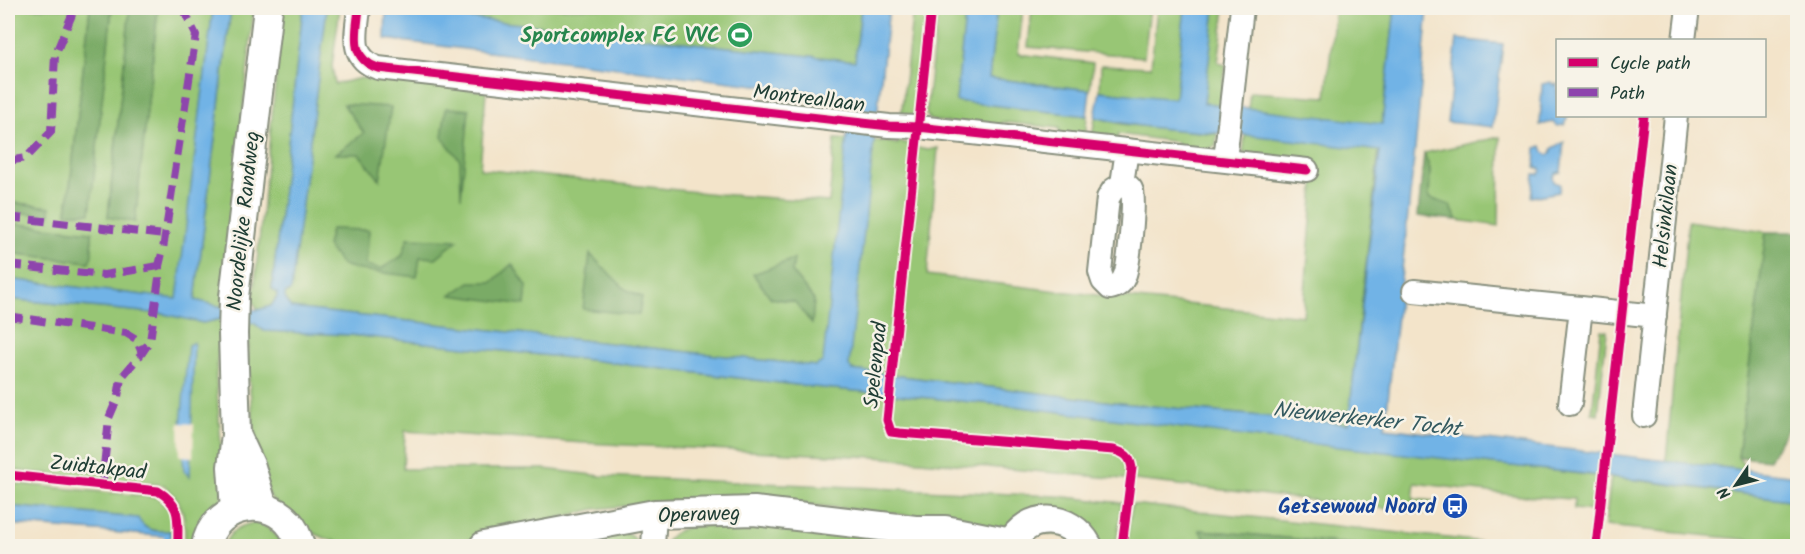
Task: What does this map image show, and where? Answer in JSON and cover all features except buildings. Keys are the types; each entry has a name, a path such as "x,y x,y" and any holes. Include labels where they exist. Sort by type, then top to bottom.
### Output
{"main road":[{"name":"Noordelijke Randweg","path":"235,510 232,467 236,435 232,334 234,297 268,8"},
{"name":"Noordelijke Randweg","path":"236,435 251,467 263,507"},
{"path":"206,546 213,527 223,517 248,506 263,507 277,512 297,534 300,546"},
{"name":"Operaweg","path":"484,546 655,514 754,511 915,530 945,530 1010,545"},
{"path":"1010,545 1019,532 1030,525 1050,520 1075,529 1088,546"},
{"name":"Operaweg","path":"915,530 945,546"}],"street":[{"name":"Montreallaan","path":"359,8 356,45 358,54 370,66 378,68 889,126 918,127 1127,150 1227,150 1307,170"},
{"path":"1227,150 1242,8"},
{"path":"1684,39 1688,8"},
{"name":"Helsinkilaan","path":"1644,416 1676,117"},
{"path":"1122,184 1127,150"},
{"path":"1414,291 1655,316"},
{"path":"1570,405 1581,308"},
{"path":"653,546 655,514"}],"green space":[{"path":"8,8 90,8 67,213 89,213 112,8 130,8 108,217 135,221 158,8 213,8 178,299 8,279 8,253 89,262 92,233 8,223 8,211 50,215 50,207 8,202"},
{"path":"90,8 112,8 90,213 67,213"},
{"path":"130,8 158,8 135,222 108,217"},
{"path":"231,8 254,8 222,307 195,300"},
{"path":"283,8 303,8 272,289 277,293 277,297 271,306 258,310 253,301"},
{"path":"327,8 340,8 332,66 335,84 361,78 486,91 480,169 716,194 829,202 835,139 883,141 898,144 898,142 928,150 938,148 927,275 1303,316 1316,162 1243,153 1250,92 1326,97 1335,8 1395,8 1348,424 1129,404 852,370 291,308 285,294 291,290"},
{"name":"Sportcomplex FC VVC","path":"375,8 861,8 855,61"},
{"path":"913,8 927,8 915,112 912,116 901,117"},
{"path":"938,8 966,8 956,101 1087,116 1085,139 1060,135 1059,128 1002,122 1000,129 930,120 926,114"},
{"path":"997,8 1023,8 1018,54 1093,63 1090,90 989,78"},
{"path":"1032,8 1150,8 1144,57 1028,47"},
{"path":"1157,8 1185,8 1175,100 1100,91 1101,65 1151,67"},
{"path":"1215,8 1225,8 1218,63 1226,65 1220,105 1204,103"},
{"path":"343,104 391,107 380,180 359,154 335,154 364,133"},
{"path":"446,108 469,109 461,198 460,160 442,137"},
{"path":"1095,117 1121,124 1217,134 1216,146 1200,152 1177,148 1177,142 1118,134 1117,141 1092,139"},
{"path":"1500,137 1499,226 1457,220 1450,205 1429,198 1430,169 1424,153"},
{"path":"1424,153 1430,169 1429,198 1450,205 1457,220 1418,216"},
{"path":"8,202 50,207 50,216 8,211"},
{"path":"1688,221 1766,232 1738,457 1747,470 1666,461"},
{"path":"8,223 92,232 92,255 89,262 8,253"},
{"path":"331,229 369,230 366,265 381,269 402,256 408,238 458,240 436,258 420,257 417,277 360,270 342,265 327,246"},
{"path":"1766,232 1798,232 1797,389 1789,426 1769,460 1738,457"},
{"path":"590,254 625,289 642,297 639,315 583,309"},
{"path":"794,259 792,272 814,300 812,324 795,302 771,298 753,274"},
{"path":"512,264 527,286 525,305 451,295 470,282 492,282"},
{"path":"8,299 164,314 203,323 221,319 216,377 224,485 220,507 196,546 185,546 183,512 177,498 164,485 8,470"},
{"path":"249,322 264,331 350,335 590,360 813,387 1014,406 1597,476 1593,511 1574,509 1574,499 1522,496 1415,483 1413,499 1434,501 1433,514 1135,480 875,457 584,443 405,431 403,469 545,469 601,476 1056,496 1122,503 1116,546 1097,546 1094,541 1009,527 984,530 915,516 726,496 595,509 461,542 353,546 308,531 271,498 263,481 254,429 248,370"},
{"path":"1601,330 1607,331 1598,414 1592,413"},
{"path":"1611,477 1797,501 1795,544 1605,526"},
{"path":"8,483 156,497 172,514 175,536 171,537 170,531 156,531 147,528 137,518 8,506"},
{"path":"1132,504 1521,546 1371,546 1201,530 1211,546 1126,546"},
{"path":"254,523 272,531 282,546 224,546 235,530"},
{"path":"734,523 826,530 922,546 664,546 669,538 684,528"},
{"path":"618,530 631,536 641,546 525,546"},
{"path":"1200,530 1371,546 1210,546"}],"water":[{"name":"Nieuwerkerker Tocht","path":"213,8 231,8 195,300 222,307 258,310 271,306 277,297 277,293 272,289 303,8 327,8 291,290 285,294 291,308 816,366 823,361 851,97 385,39 386,9 855,61 861,8 889,8 849,366 852,370 1129,404 1348,424 1380,151 1151,127 1095,117 1100,91 1175,99 1185,8 1215,8 1204,103 1382,124 1395,8 1428,8 1385,428 1797,476 1797,501 1648,481 1258,438 1014,406 813,387 590,360 350,335 264,331 254,323 221,319 203,323 164,314 8,299 8,279 177,299"},
{"path":"966,8 997,8 989,78 1090,90 1087,116 956,101"},
{"path":"1457,39 1503,44 1493,127 1447,122"},
{"path":"1542,84 1556,84 1556,117 1568,117 1564,125 1557,126 1553,122 1540,125"},
{"path":"1564,142 1561,172 1556,173 1553,177 1554,182 1560,184 1559,192 1531,197 1534,174 1539,174 1541,171 1540,168 1535,168 1536,148 1542,146 1548,155 1553,148"},
{"path":"194,342 190,477 184,471 181,426 188,345"},
{"path":"8,506 138,518 148,529 170,531 171,537 8,524"}],"pier":[{"path":"179,423 194,424 193,457 180,456"}],"waterway":[{"path":"167,536 167,546"}],"marked path":[{"path":"8,161 26,158 51,132 55,55 74,10 79,8"},
{"path":"102,486 109,418 118,397 121,378 150,341 159,266 196,35 183,8"},
{"path":"8,217 165,235"},
{"path":"8,265 104,275 159,266"},
{"path":"8,316 126,333 136,339 142,353"}],"cycle path":[{"path":"359,8 356,35 358,51 368,64 378,68 889,126 918,127 1307,170"},
{"name":"Spelenpad","path":"931,8 887,420 891,432 1121,452 1128,458 1132,468 1122,546"},
{"path":"1596,546 1644,117"},
{"name":"Zuidtakpad","path":"8,475 158,491 172,502 175,508 178,522 178,546"}],"place":[{"name":"Sportcomplex FC VVC","path":"740,35"},
{"name":"Getsewoud Noord","path":"1455,506"}]}
